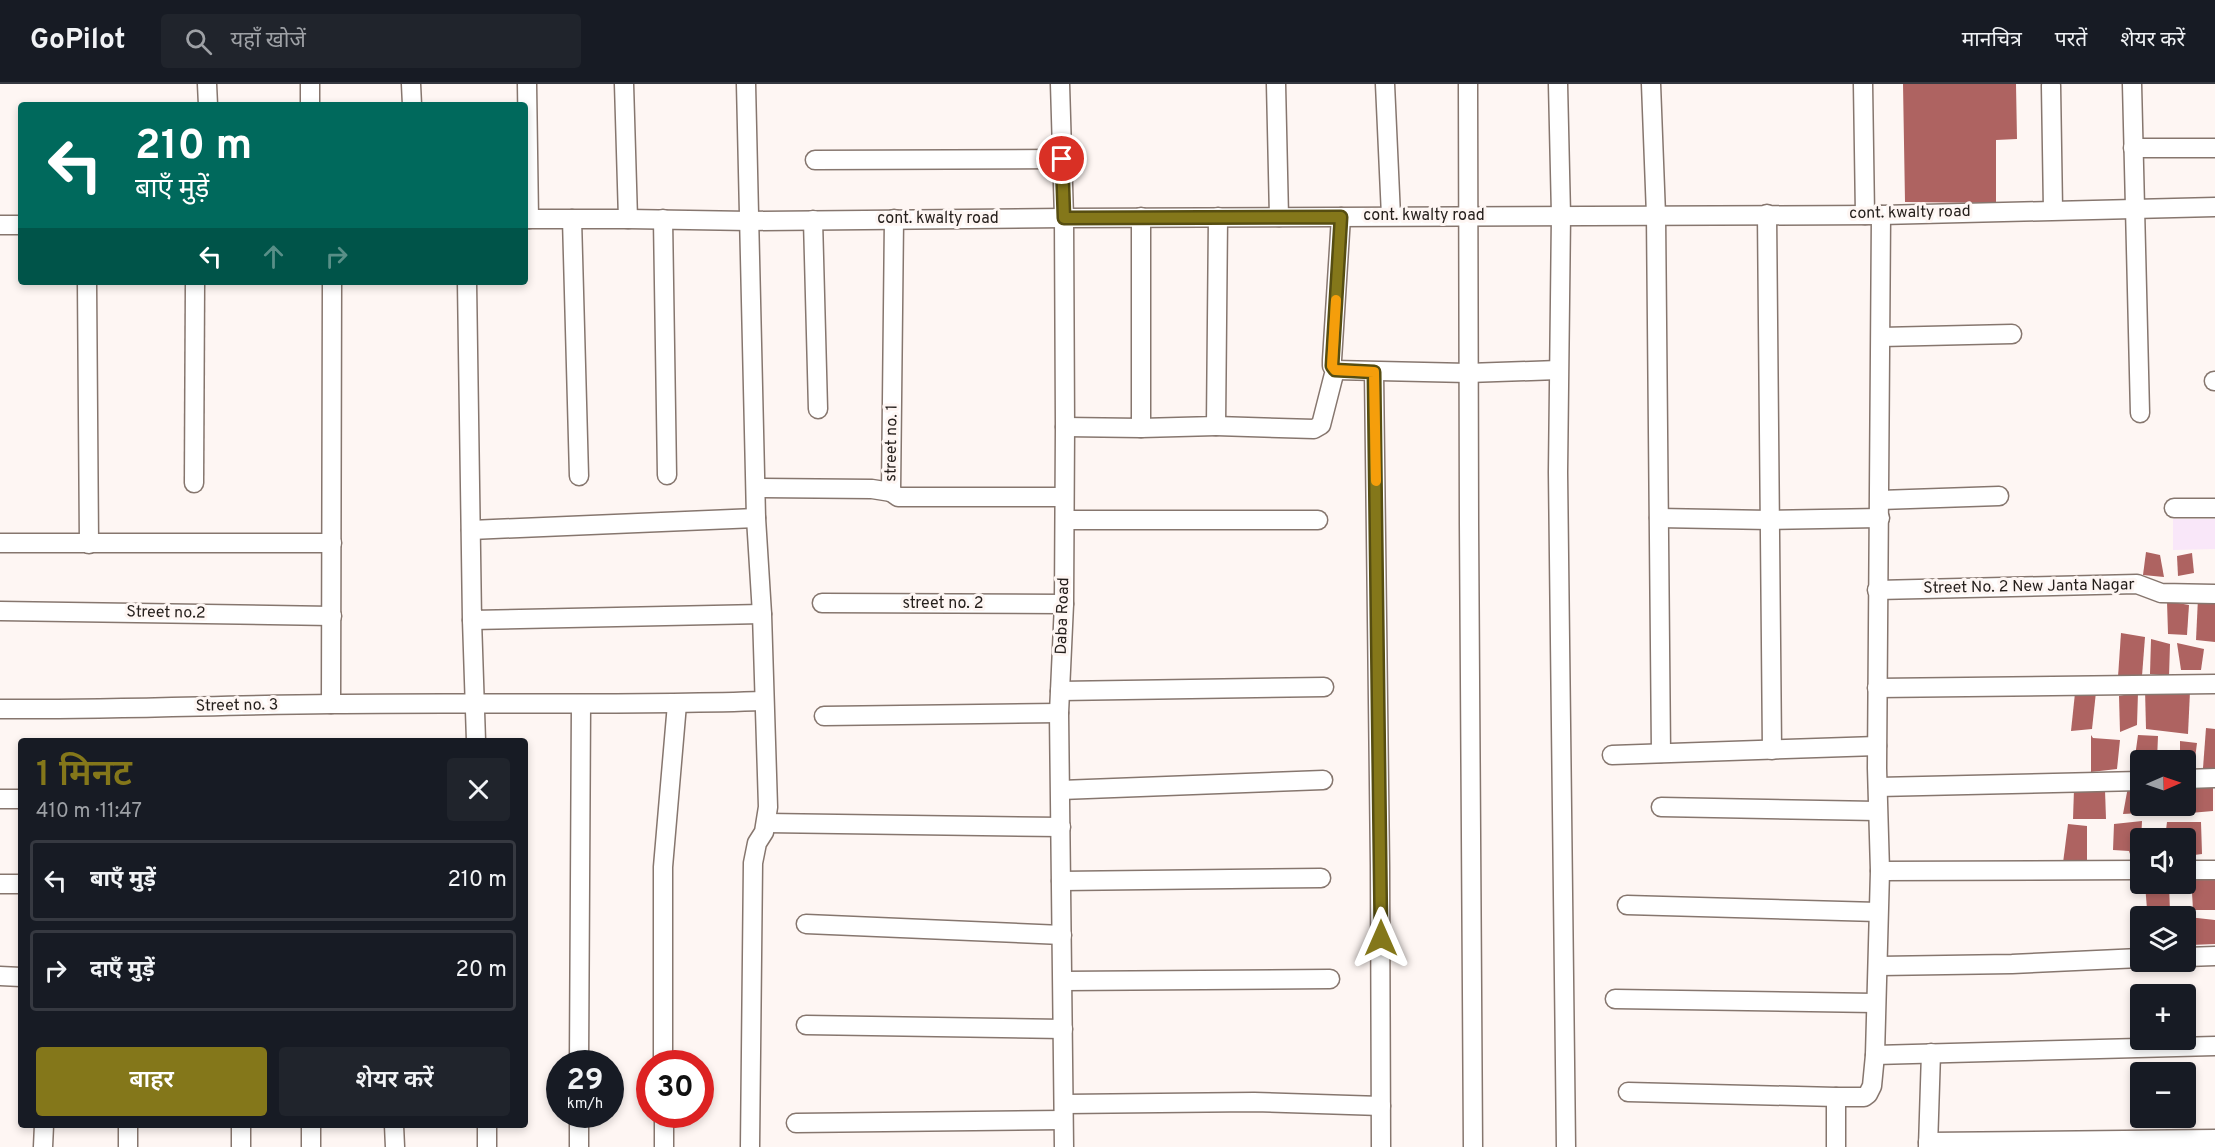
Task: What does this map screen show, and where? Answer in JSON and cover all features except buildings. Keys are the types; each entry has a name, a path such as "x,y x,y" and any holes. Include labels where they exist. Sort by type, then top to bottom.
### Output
{"street":[{"path":"207,84 208,102"},
{"path":"310,84 310,102"},
{"path":"411,84 412,102"},
{"path":"527,84 527,102"},
{"path":"624,84 628,219"},
{"path":"746,84 756,518 762,614 768,807 764,832 758,843 753,863 750,1147"},
{"name":"Daba Road","path":"1060,84 1064,218 1065,427 1064,604 1059,713 1064,1147"},
{"path":"1276,84 1279,217"},
{"path":"1385,84 1391,216"},
{"path":"1468,84 1473,1147"},
{"path":"1558,84 1561,215 1558,370 1566,1147"},
{"path":"1651,84 1656,215 1661,753"},
{"path":"1628,1092 1864,1097 1872,1086 1875,1055 1875,1003 1879,966 1877,590 1881,337 1863,84"},
{"path":"2132,84 2140,413"},
{"path":"2051,86 2053,210"},
{"path":"2133,148 2215,148"},
{"path":"815,160 1062,159"},
{"name":"cont. kwalty road","path":"528,219 750,221 1873,215 2215,207"},
{"path":"1767,214 1772,750"},
{"path":"1216,426 1218,217"},
{"path":"1065,427 1318,428 1323,421 1335,370 1332,360 1341,217"},
{"path":"1141,218 1141,428"},
{"path":"572,219 579,476"},
{"path":"663,219 666,475"},
{"name":"street no. 1","path":"894,219 891,492 898,497 1064,497"},
{"path":"813,220 818,409"},
{"path":"0,225 18,225"},
{"path":"87,285 89,544"},
{"path":"194,483 195,285"},
{"path":"331,704 332,285"},
{"path":"467,285 476,738"},
{"path":"1881,337 2012,334"},
{"path":"1335,370 1468,374 1558,370"},
{"path":"1374,372 1381,1147"},
{"path":"756,488 872,489 891,492"},
{"path":"1659,518 1770,520 2000,495"},
{"path":"2174,508 2215,508"},
{"path":"471,530 756,518"},
{"path":"1065,520 1318,520"},
{"path":"0,543 332,543"},
{"name":"Street No. 2 New Janta Nagar","path":"1877,590 2137,584 2162,593 2215,594"},
{"name":"street no. 2","path":"822,603 1064,604"},
{"name":"Street no.2","path":"0,610 332,616"},
{"path":"472,620 762,614"},
{"path":"1877,688 2215,684"},
{"path":"1060,691 1324,687"},
{"name":"Street no. 3","path":"0,709 91,710 331,704 677,704 764,701"},
{"path":"579,1050 581,704"},
{"path":"663,1050 663,867 677,704"},
{"path":"824,716 1059,713"},
{"path":"1612,754 1877,746"},
{"path":"2196,779 2215,778"},
{"path":"1061,790 1323,780"},
{"path":"1878,787 2130,781"},
{"path":"0,799 18,799"},
{"path":"1661,807 1877,811"},
{"path":"766,823 1061,827"},
{"path":"1880,871 2130,870"},
{"path":"2196,870 2215,870"},
{"path":"1061,881 1321,878"},
{"path":"0,884 18,884"},
{"path":"1627,905 1878,912"},
{"path":"806,924 1062,935"},
{"path":"2196,957 2215,956"},
{"path":"1879,966 2012,964 2130,958"},
{"path":"0,976 18,976"},
{"path":"1063,981 1330,979"},
{"path":"1615,999 1875,1003"},
{"path":"806,1025 1063,1029"},
{"path":"1875,1055 2215,1046"},
{"path":"1931,1053 1928,1145 2215,1139"},
{"path":"1836,1097 1836,1147"},
{"path":"796,1123 1254,1102 1381,1106"},
{"path":"43,1147 44,1128"},
{"path":"128,1128 128,1147"},
{"path":"241,1128 241,1147"},
{"path":"311,1128 311,1147"},
{"path":"394,1128 395,1147"},
{"path":"487,1128 487,1147"},
{"path":"579,1128 579,1147"},
{"path":"664,1128 664,1147"}],"shaded area":[{"path":"2173,519 2215,519 2215,549 2173,550"}],"slow traffic":[{"path":"1336,300 1332,366 1335,370 1342,371 1374,372 1376,481"}],"route":[{"path":"1062,159 1064,218 1341,217 1332,366 1335,370 1342,371 1374,372 1381,938"}]}
